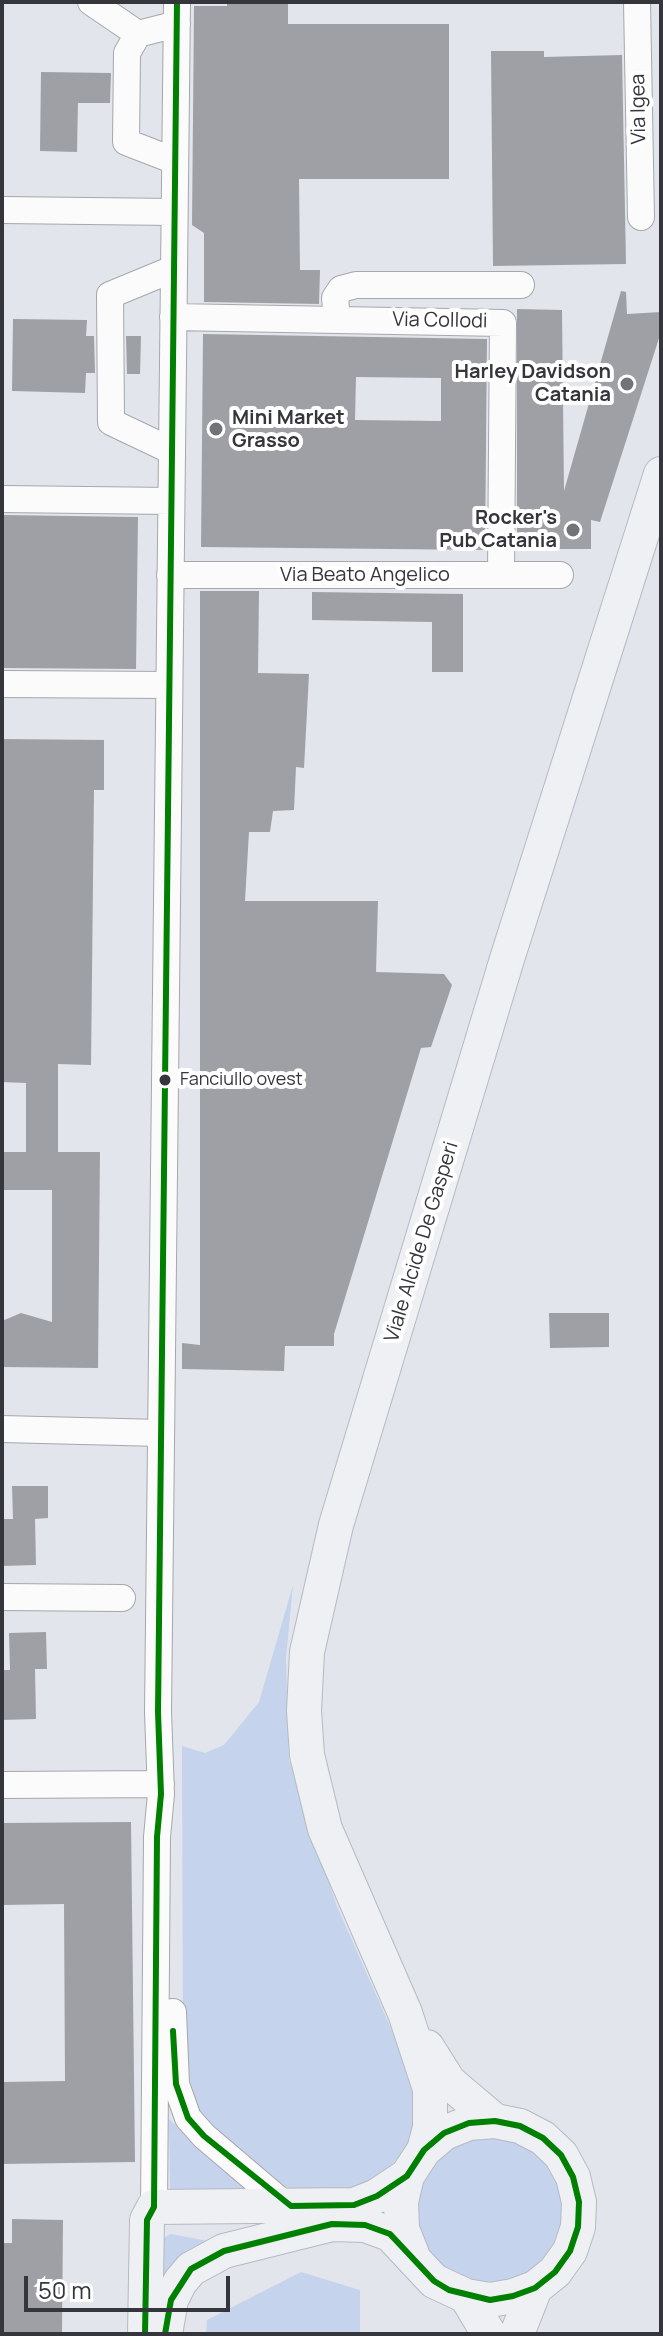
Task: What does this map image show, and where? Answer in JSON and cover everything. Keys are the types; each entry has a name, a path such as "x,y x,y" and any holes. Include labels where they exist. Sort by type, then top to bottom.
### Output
{"main road":[{"name":"Viale Alcide De Gasperi","path":"405,2013 325,1829 307,1755 304,1711 307,1652 341,1510 507,959 655,513 661,474"},
{"path":"405,2013 449,2082 495,2121"},
{"path":"405,2013 430,2089 430,2128 415,2163 401,2215 402,2229 412,2254"},
{"path":"154,2207 354,2205 377,2196 444,2133 469,2123 495,2121 520,2126 543,2138 561,2155 576,2190 578,2227 570,2251 555,2272 535,2288 513,2296 490,2300 466,2296 434,2281 390,2234 365,2225 332,2224 224,2251 191,2269 171,2300 165,2334"},
{"path":"154,2207 180,2224 273,2238"},
{"path":"145,2334 147,2220 154,2207"},
{"path":"517,2334 535,2288"},
{"path":"466,2296 489,2334"}],"street":[{"path":"91,2 138,34"},
{"name":"Via Igea","path":"637,2 641,217"},
{"path":"154,2207 157,1837 161,1789 161,1433 177,13 138,34 127,53 126,142 175,161"},
{"path":"2,210 174,212"},
{"path":"172,451 111,422 110,295 173,269"},
{"path":"337,319 335,298 341,289 356,285 521,285"},
{"name":"Via Collodi","path":"173,317 503,323 501,574"},
{"path":"2,499 171,501"},
{"name":"Via Beato Angelico","path":"170,575 560,575"},
{"path":"2,684 169,685"},
{"path":"2,1429 161,1433"},
{"path":"2,1597 122,1598"},
{"path":"2,1785 161,1789"},
{"path":"161,1789 172,1847 173,2044 180,2103 204,2136 278,2199 291,2206"}],"shaded area":[{"path":"293,1585 286,1658 289,1760 336,1904 419,2092 418,2128 401,2155 379,2177 344,2191 313,2195 289,2189 243,2158 199,2111 183,2056 182,1746 205,1753 224,1745 259,1702"},
{"path":"169,2119 194,2142 253,2196 170,2197"},
{"path":"492,2137 520,2143 544,2159 560,2183 566,2211 560,2239 544,2263 520,2279 492,2285 464,2279 440,2263 424,2239 418,2211 424,2183 440,2159 464,2143"},
{"path":"171,2234 218,2243 156,2283 157,2241"},
{"path":"301,2272 360,2290 360,2334 206,2334 207,2320"}],"building":[{"path":"227,2 288,2 288,24 449,24 449,179 299,179 300,270 320,270 319,304 204,302 204,233 192,225 194,6 227,6"},
{"path":"491,51 544,51 544,57 622,55 626,264 493,266"},
{"path":"41,72 111,73 110,103 78,103 77,152 40,151"},
{"path":"621,291 626,292 627,314 661,312 661,332 600,522 591,520 591,549 517,549 517,309 562,310 564,491"},
{"path":"13,319 87,320 86,336 94,336 95,373 86,373 85,393 12,391"},
{"path":"203,334 487,339 485,550 201,547","holes":["356,377 441,378 441,421 355,420"]},
{"path":"126,336 141,336 140,374 127,374"},
{"path":"2,515 138,517 136,669 2,668"},
{"path":"200,591 259,591 258,673 309,674 304,768 296,767 294,810 273,811 270,832 249,832 245,901 378,901 376,972 444,974 452,985 431,1047 421,1048 334,1334 334,1346 285,1346 284,1371 182,1369 182,1343 200,1345"},
{"path":"312,592 463,594 463,672 432,672 432,622 312,620"},
{"path":"2,739 104,740 104,790 94,790 91,1065 58,1064 58,1152 100,1152 98,1368 2,1367 2,1321 21,1313 52,1322 52,1190 2,1190 2,1152 26,1152 26,1083 2,1082"},
{"path":"549,1313 609,1313 609,1347 550,1348"},
{"path":"12,1486 48,1486 48,1518 35,1519 36,1565 2,1566 2,1519 13,1519"},
{"path":"46,1632 47,1669 35,1669 36,1719 2,1720 2,1670 10,1670 9,1633"},
{"path":"131,1822 135,2162 2,2164 2,2082 65,2081 64,1904 2,1905 2,1823"},
{"path":"12,2219 63,2220 62,2334 2,2334 2,2243 12,2243"}],"transit line":[{"path":"145,2334 147,2220 154,2207 157,1837 161,1794 158,1712 177,2"},
{"path":"165,2334 171,2300 191,2269 224,2251 332,2224 365,2225 390,2234 434,2281 449,2290 490,2300 513,2296 535,2288 555,2272 570,2251 578,2227 579,2202 573,2177 561,2155 543,2138 520,2126 495,2121 469,2123 444,2133 424,2150 407,2176 377,2196 354,2205 291,2206 204,2136 188,2118 176,2084 173,2031"}],"place":[{"name":"Harley Davidson Catania","path":"627,384"},
{"name":"Mini Market Grasso","path":"216,429"},
{"name":"Rocker's Pub Catania","path":"573,530"},
{"name":"Fanciullo ovest","path":"165,1080"}]}
